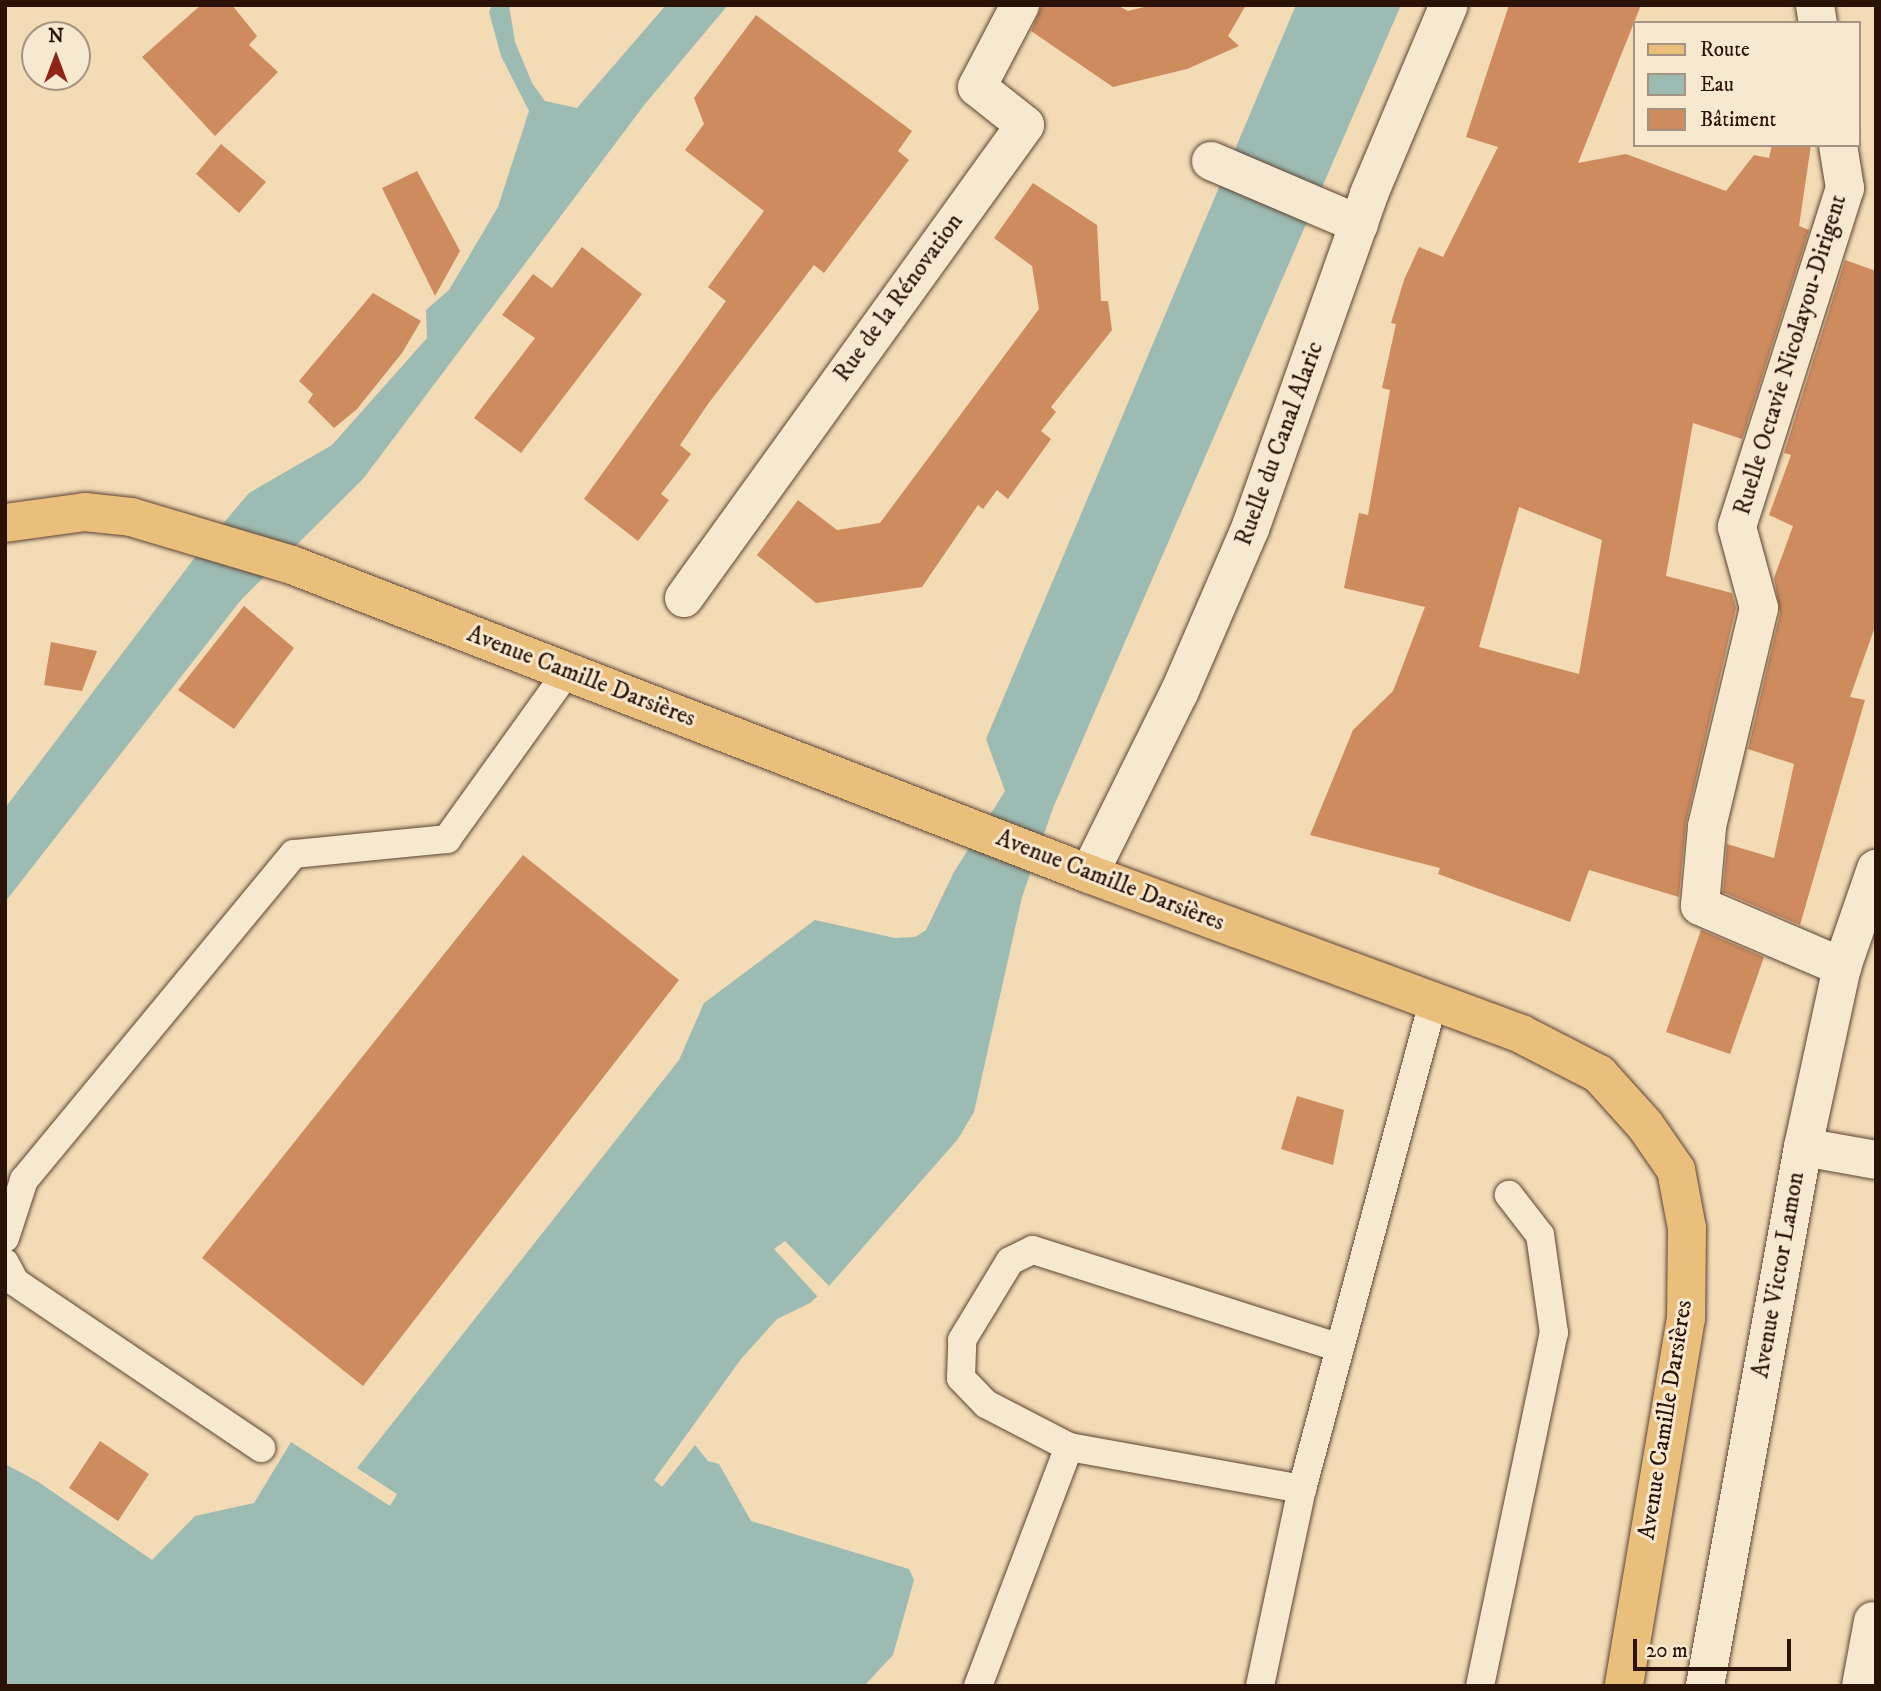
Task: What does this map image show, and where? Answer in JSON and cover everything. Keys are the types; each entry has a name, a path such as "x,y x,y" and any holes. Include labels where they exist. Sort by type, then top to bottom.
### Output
{"main road":[{"name":"Avenue Camille Darsières","path":"5,523 85,512 190,531 292,565 1089,874 1521,1034 1598,1074 1645,1125 1676,1170 1688,1227 1686,1318 1624,1686"}],"street":[{"name":"Rue de la Rénovation","path":"684,598 1025,125 977,87 1020,5"},
{"name":"Ruelle du Canal Alaric","path":"1089,874 1179,693 1250,529 1359,224 1449,5"},
{"name":"Ruelle Octavie Nicolayou-Dirigent","path":"1838,147 1845,188 1737,527 1759,608 1707,827 1700,906 1842,967"},
{"path":"1211,161 1359,224"},
{"name":"Avenue Victor Lamon","path":"1705,1686 1803,1147 1842,967 1876,869"},
{"path":"1803,1147 1876,1160"},
{"path":"1861,1686 1873,1621"}],"lane":[{"path":"5,1238 24,1180 294,854 447,839 567,672"},
{"path":"1260,1686 1302,1489 1433,1002"},
{"path":"1480,1686 1554,1333 1540,1235 1509,1195"},
{"path":"1302,1489 1069,1447 986,1404 961,1378 962,1340 1010,1261 1033,1250 1340,1348"},
{"path":"5,1262 15,1282 261,1448"},
{"path":"978,1686 1069,1447"}],"water":[{"path":"492,5 509,5 515,42 532,83 545,101 577,108 666,5 728,5 645,104 363,479 241,600 5,902 5,808 199,552 249,493 332,445 427,338 426,310 449,290 498,207 529,111 501,56 489,12"},
{"path":"1296,5 1401,5 1053,808 1022,897 974,1112 958,1139 829,1286 810,1303 777,1319 741,1359 654,1480 662,1487 695,1445 708,1461 719,1464 751,1521 909,1569 914,1580 893,1655 864,1686 5,1686 5,1464 37,1481 152,1560 195,1516 254,1503 291,1442 390,1506 397,1494 357,1468 679,1060 704,1003 815,920 895,938 915,937 926,930 954,872 1005,791 986,739"}],"pier":[{"path":"785,1241 829,1286 818,1297 774,1249"}],"building":[{"path":"201,5 232,5 257,36 249,45 278,72 215,136 142,57"},
{"path":"1042,5 1117,5 1128,11 1152,5 1246,5 1228,36 1239,46 1187,69 1113,87 1031,31"},
{"path":"1509,5 1641,5 1635,21 1632,21 1632,28 1578,163 1626,154 1726,191 1754,155 1769,158 1772,147 1811,147 1799,226 1809,230 1742,439 1693,423 1666,576 1732,593 1736,608 1686,822 1679,897 1589,870 1570,922 1438,874 1440,868 1310,835 1353,730 1393,691 1425,607 1344,588 1359,513 1368,515 1390,390 1382,388 1396,324 1391,323 1404,280 1419,247 1443,257 1498,147 1466,137","holes":["1519,507 1602,540 1579,674 1479,647"]},
{"path":"756,15 912,131 898,151 909,160 824,273 814,265 708,404 680,445 691,454 661,494 669,500 638,541 584,499 726,301 708,287 764,211 685,150 704,124 694,98"},
{"path":"221,144 266,182 239,213 196,174"},
{"path":"417,171 460,251 435,296 382,188"},
{"path":"1033,183 1097,225 1101,301 1108,301 1112,330 1051,407 1056,412 1041,431 1051,439 1008,499 997,490 983,509 978,505 922,587 816,603 757,555 798,500 837,530 880,523 1039,309 1032,266 994,238"},
{"path":"582,247 642,294 521,453 474,418 535,338 502,315 533,274 552,288"},
{"path":"1845,260 1876,271 1876,624 1850,697 1865,700 1800,925 1723,892 1727,844 1774,858 1794,764 1748,749 1780,613 1774,578 1793,526 1769,515 1791,455 1784,453"},
{"path":"373,293 421,321 402,353 357,409 334,428 308,402 313,394 299,381"},
{"path":"244,606 294,648 234,729 178,690"},
{"path":"51,642 97,651 82,691 44,685"},
{"path":"523,855 679,980 363,1386 202,1258"},
{"path":"1701,930 1764,957 1730,1054 1666,1032"},
{"path":"1297,1096 1344,1110 1333,1165 1281,1149"},
{"path":"100,1441 149,1474 118,1521 69,1488"}]}
